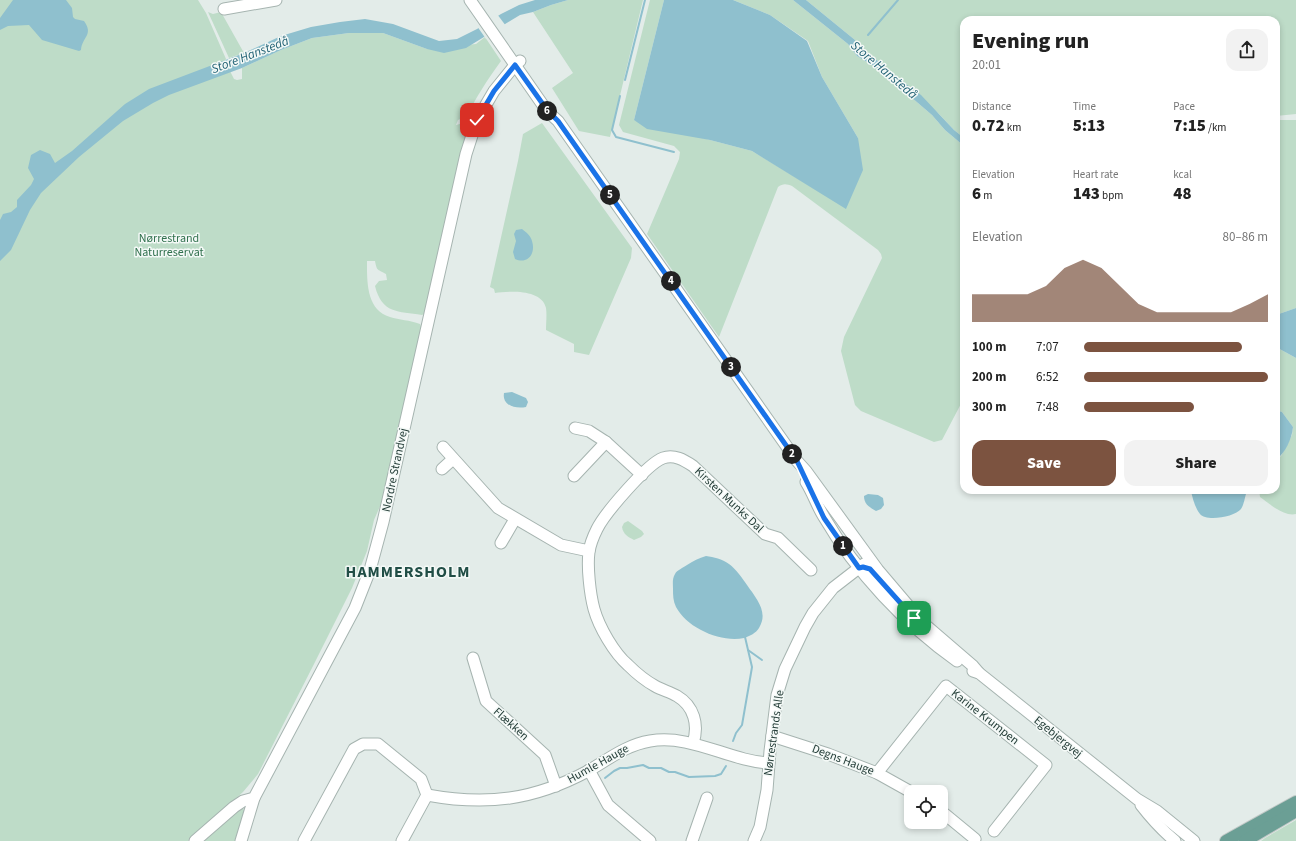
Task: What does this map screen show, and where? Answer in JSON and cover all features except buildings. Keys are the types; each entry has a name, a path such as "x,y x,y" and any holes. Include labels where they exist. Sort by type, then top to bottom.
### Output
{"main road":[{"path":"1226,841 1296,802"},
{"path":"1245,841 1296,811"}],"street":[{"path":"224,9 276,0"},
{"name":"Egebjergvej","path":"470,0 500,37 547,110 558,121 797,461 806,471 870,560 923,622 979,673 1137,799 1157,812 1194,841"},
{"name":"Egebjergvej","path":"478,0 485,17"},
{"name":"Nordre Strandvej","path":"241,841 254,798 354,608 370,570 383,522 466,154 477,120 494,91 517,63"},
{"path":"575,428 589,431 606,442 642,475"},
{"path":"574,476 606,442"},
{"path":"443,447 498,508 561,545 589,551"},
{"name":"Kirsten Munks Dal","path":"693,743 696,733 694,719 687,705 677,696 654,686 627,665 612,647 594,609 588,570 589,551 596,530 606,515 654,463 663,458 673,457 682,459 693,466 765,534 778,538 811,570"},
{"path":"442,469 453,459"},
{"name":"Egebjergvej","path":"797,461 824,518 859,568 878,590 920,632 954,659 969,669 979,673"},
{"path":"501,544 516,519"},
{"name":"Nørrestrands Alle","path":"754,841 760,827 767,790 777,694 785,669 813,613 833,588 870,560"},
{"path":"859,568 863,567 870,569 914,618 923,622"},
{"name":"Flækken","path":"473,658 486,701 545,755 556,786"},
{"name":"Karine Krumpen","path":"877,773 946,686 1046,765 994,831"},
{"name":"Degns Hauge","path":"772,736 828,754 877,773 904,788"},
{"name":"Humle Hauge","path":"427,795 469,800 494,800 526,795 556,786 589,770 624,749 637,743 652,740 693,743 757,763 769,763"},
{"path":"304,841 354,750 363,744 378,744 421,779 427,795 402,841"},
{"path":"589,770 608,805 650,841"},
{"path":"195,841 234,807 243,801 254,798"},
{"path":"692,841 707,798"},
{"name":"Egebjergvej","path":"1137,799 1151,818 1175,841"},
{"path":"948,817 974,840"}],"green space":[{"name":"Nørrestrand Naturreservat","path":"0,0 198,0 206,13 226,59 225,61 234,79 237,80 242,79 242,68 281,50 312,38 349,33 383,33 427,49 476,44 485,37 501,61 482,88 467,116 458,120 456,125 467,122 470,124 427,312 422,315 392,310 382,302 375,286 379,281 387,280 386,274 377,269 375,261 367,261 368,286 372,301 376,308 390,317 420,324 422,329 381,504 374,520 367,551 352,588 258,774 243,792 188,841 0,841"},
{"path":"568,0 643,0 610,137 579,131 552,88 573,73 533,12"},
{"path":"650,0 664,0 634,120 752,151 846,208 858,138 822,77 808,41 770,15 733,0 793,0 848,44 857,56 882,71 932,115 945,130 960,143 960,406 942,440 934,442 861,411 855,405 841,351 844,337 882,258 878,250 792,186 785,184 778,187 719,337 647,234 679,159 680,152 674,146 623,132 619,125"},
{"path":"806,0 1296,0 1296,114 1280,116 1280,16 960,16 960,135 939,114 878,61 857,47 855,40"},
{"path":"208,12 213,14 221,12 244,53 229,58"},
{"path":"1280,120 1296,120 1296,308 1280,314"},
{"path":"542,123 632,248 631,258 589,355 574,352 574,344 546,330 546,308 538,297 532,294 516,292 495,293 494,289 490,287 523,134"},
{"path":"1280,349 1296,358 1296,514 1287,514 1282,512 1260,497 1260,494 1280,494 1280,457 1292,435 1293,427 1280,411"},
{"path":"628,521 642,531 644,534 641,537 634,540 625,533 622,527 624,523"},
{"path":"239,808 244,810 244,815 236,841 200,841"},
{"path":"1296,820 1296,841 1261,841 1265,838"}],"water":[{"path":"13,0 66,0 72,8 73,17 84,21 87,26 88,33 81,50 79,51 42,40 29,25 8,26 0,30 0,18"},
{"name":"Store Hanstedå","path":"535,0 568,0 520,15 466,48 444,53 427,49 383,33 349,33 312,38 242,68 169,95 123,121 79,157 41,193 30,210 11,250 0,261 0,220 3,214 11,212 17,207 17,200 31,185 34,179 28,168 31,155 40,150 50,154 55,163 72,151 125,104 149,89 244,53 281,36 311,27 365,19 393,24 439,41 457,39 519,5"},
{"path":"664,0 733,0 770,15 807,41 822,77 858,138 863,170 846,209 752,151 710,140 647,129 634,120"},
{"name":"Store Hanstedå","path":"793,0 806,0 855,40 860,49 878,61 921,95 960,135 960,143 945,130 932,115 882,71 857,56 848,44"},
{"path":"522,229 531,237 533,250 530,257 520,260 515,259 513,252 516,241 514,234 516,230"},
{"path":"1296,308 1296,358 1280,349 1280,314"},
{"path":"512,392 526,398 528,402 526,407 514,407 507,404 504,393"},
{"path":"1280,411 1293,427 1288,445 1280,456"},
{"path":"868,494 878,495 883,498 884,505 881,509 876,511 867,505 864,496"},
{"path":"1192,494 1246,494 1242,507 1238,512 1220,518 1208,518 1203,516 1200,514"},
{"path":"706,556 721,560 732,566 757,600 763,616 759,628 753,634 744,638 735,639 715,636 696,627 681,615 676,607 673,594 673,580 675,574 692,562"}],"pier":[{"path":"497,14 506,26 486,39 477,26"}],"waterway":[{"path":"625,80 645,0"},
{"path":"868,35 898,0"},
{"path":"620,96 612,130 616,137 674,152"},
{"path":"733,741 736,733 742,725 752,667 745,637"},
{"path":"748,650 762,660"},
{"path":"605,778 620,768 643,765 649,768 661,768 669,772 675,772 689,777 715,776 721,774 726,766"}],"district":[{"name":"HAMMERSHOLM","path":"408,572"}],"route":[{"path":"477,120 494,91 515,65 547,110 558,121 797,461 814,495 817,506 849,556 859,568 867,567 870,569 914,618"}]}
